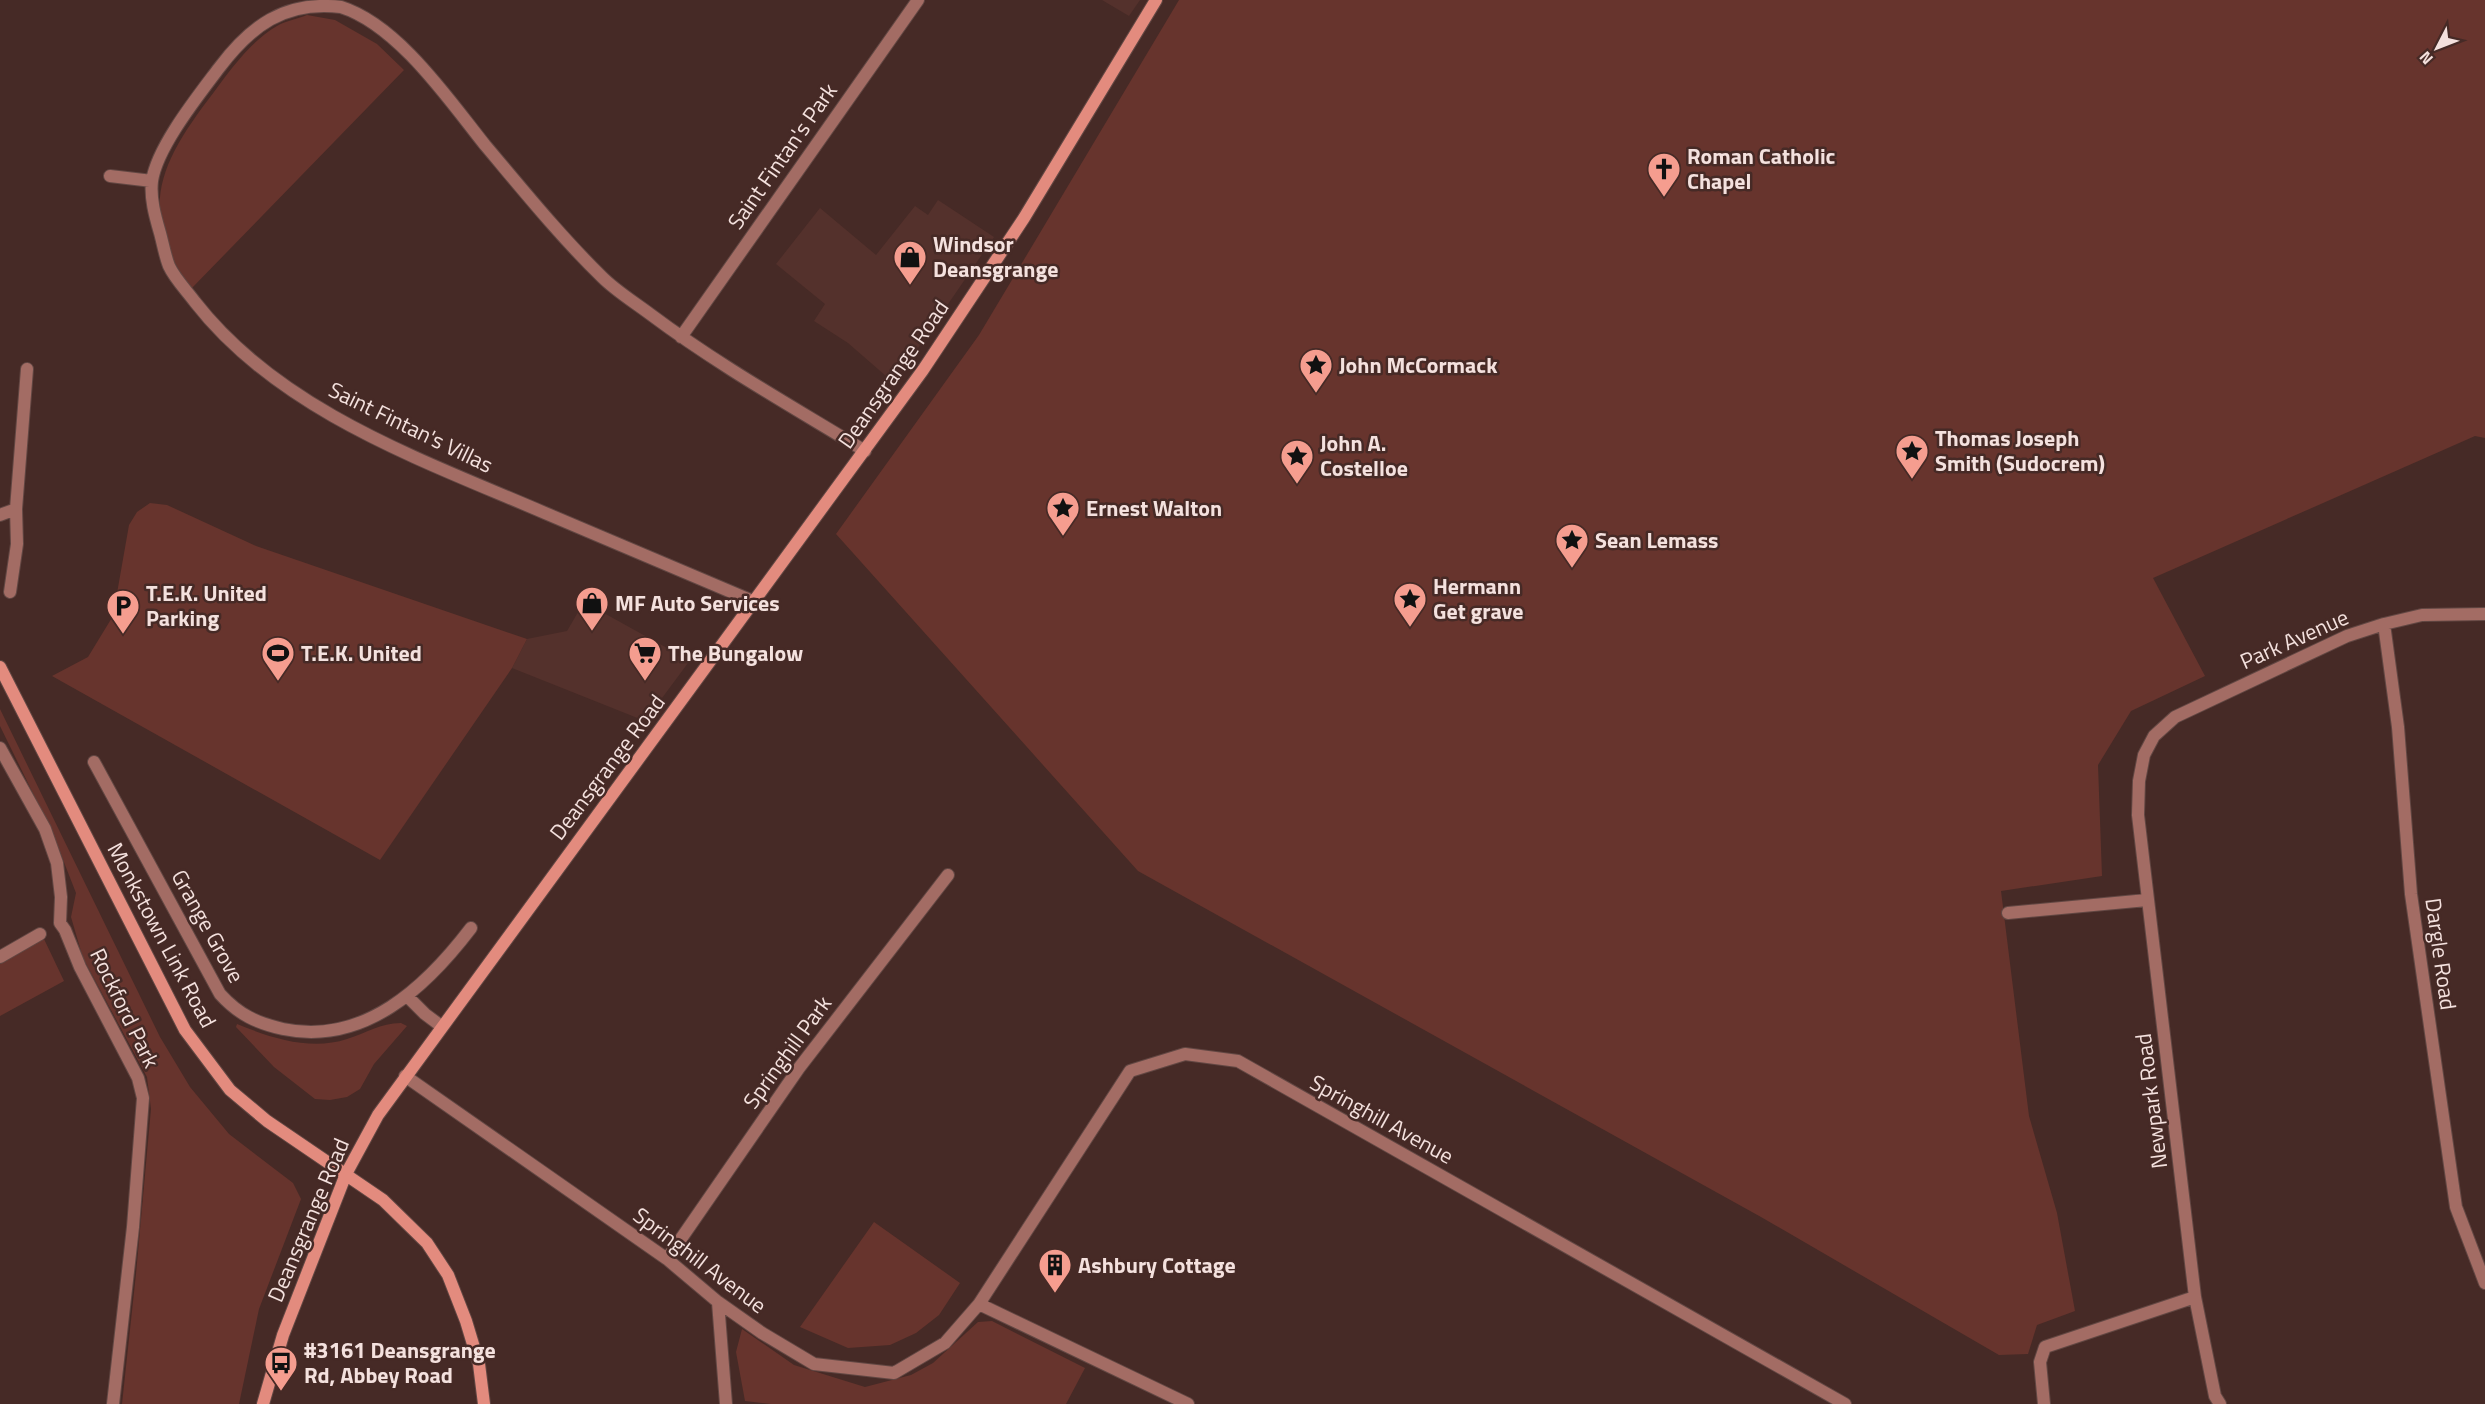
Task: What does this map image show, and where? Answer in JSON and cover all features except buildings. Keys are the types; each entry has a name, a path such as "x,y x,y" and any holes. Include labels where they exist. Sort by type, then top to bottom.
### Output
{"main road":[{"name":"Deansgrange Road","path":"263,1404 283,1335 346,1174 378,1115 441,1026 865,451 995,264 1156,0"},
{"name":"Monkstown Link Road","path":"0,667 185,1030 230,1090 267,1121 383,1200 427,1243 448,1275 466,1321 479,1364 484,1404"}],"street":[{"name":"Saint Fintan's Park","path":"681,337 918,0"},
{"name":"Saint Fintan's Villas","path":"755,602 419,458 339,419 293,391 240,349 207,317 170,269 155,218 152,181 162,151 207,85 237,44 266,16 290,5 310,1 346,8 380,28 408,53 535,205 605,280 681,337 865,451"},
{"path":"110,176 152,181"},
{"path":"10,592 17,544 16,509 27,369"},
{"path":"0,515 16,509"},
{"name":"Park Avenue","path":"2144,755 2154,736 2175,717 2347,636 2422,615 2485,614"},
{"name":"Dargle Road","path":"2384,624 2398,727 2411,894 2456,1207 2485,1283"},
{"name":"Rockford Park","path":"1,753 45,829 57,863 61,897 60,923 80,967 138,1078 143,1098 133,1227 113,1404"},
{"name":"Newpark Road","path":"2144,755 2139,781 2138,815 2147,900 2195,1298 2215,1396 2220,1404"},
{"name":"Grange Grove","path":"93,762 220,994 241,1014 259,1023 293,1031 335,1031 367,1021 407,996 447,960 471,928"},
{"name":"Springhill Park","path":"667,1259 799,1068 948,875"},
{"path":"2008,914 2147,900"},
{"path":"0,957 40,934"},
{"path":"407,996 441,1026"},
{"name":"Springhill Avenue","path":"405,1076 667,1259 718,1302 762,1333 814,1364 894,1373 945,1343 979,1304 1130,1071 1185,1054 1238,1061 1845,1404"},
{"path":"2044,1404 2040,1362 2045,1347 2195,1298"},
{"path":"718,1302 726,1404"},
{"path":"979,1304 1188,1404"}],"shaded area":[{"path":"1102,0 1140,0 1129,16"},
{"path":"1179,0 2485,0 2485,438 2475,436 2153,578 2205,676 2131,711 2098,765 2102,876 2001,891 2029,1116 2057,1213 2075,1311 2037,1325 2028,1354 1999,1355 1761,1217 1138,871 836,534 979,335"},
{"path":"307,15 335,20 377,44 404,70 191,289 174,260 164,234 160,210 162,186 169,164 195,117 250,47 277,26"},
{"path":"938,200 994,237 894,383 848,343 814,321 825,304 776,264 820,208 876,255 915,206 928,215"},
{"path":"150,503 167,505 256,546 527,639 512,668 380,860 52,676 88,657 113,616 129,525 137,512"},
{"path":"584,602 667,648 688,663 645,721 512,668 527,639 567,631"},
{"path":"0,709 160,1037 190,1087 229,1134 293,1183 301,1199 259,1309 239,1404 122,1404 151,1109 147,1077 83,958 71,917 76,893 53,834 0,726"},
{"path":"44,939 64,981 0,1016 0,963"},
{"path":"401,1023 407,1026 374,1064 360,1089 347,1097 330,1100 315,1099 274,1067 236,1027 237,1024 277,1038 319,1044 347,1039 380,1026"},
{"path":"874,1222 960,1283 939,1315 916,1333 890,1345 848,1348 800,1327"},
{"path":"992,1321 1085,1368 1066,1404 771,1404 745,1401 736,1352 742,1329 794,1365 865,1387 911,1375 933,1363 978,1322"}],"place":[{"name":"Roman Catholic Chapel","path":"1664,198"},
{"name":"Windsor Deansgrange","path":"910,286"},
{"name":"John McCormack","path":"1316,394"},
{"name":"Thomas Joseph Smith (Sudocrem)","path":"1912,480"},
{"name":"John A. Costelloe","path":"1297,485"},
{"name":"Ernest Walton","path":"1063,537"},
{"name":"Sean Lemass","path":"1572,569"},
{"name":"Hermann Get grave","path":"1410,628"},
{"name":"MF Auto Services","path":"592,632"},
{"name":"T.E.K. United Parking","path":"123,635"},
{"name":"T.E.K. United","path":"278,682"},
{"name":"The Bungalow","path":"645,682"},
{"name":"Ashbury Cottage","path":"1055,1294"},
{"name":"#3161 Deansgrange Rd, Abbey Road","path":"281,1392"}]}
